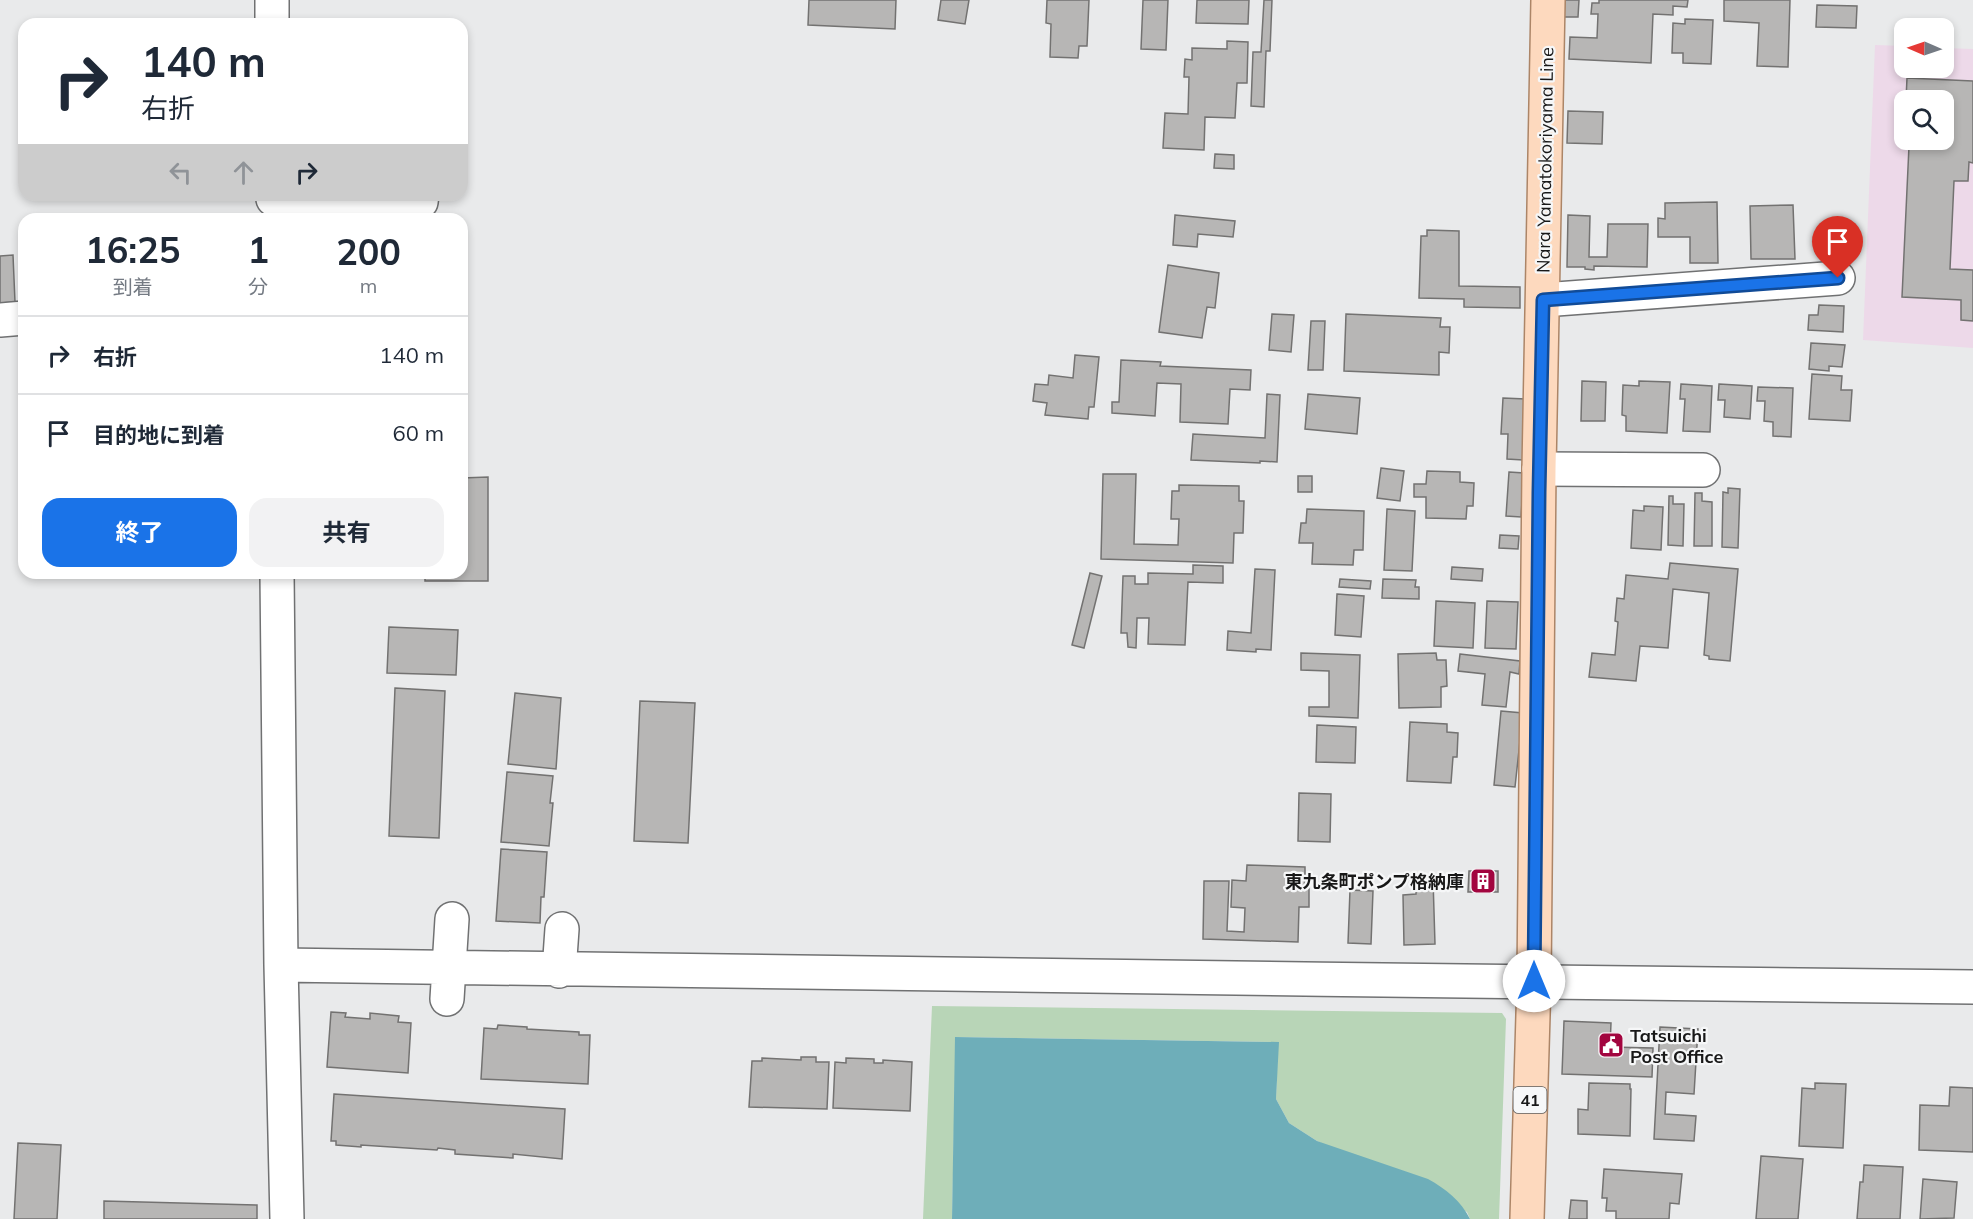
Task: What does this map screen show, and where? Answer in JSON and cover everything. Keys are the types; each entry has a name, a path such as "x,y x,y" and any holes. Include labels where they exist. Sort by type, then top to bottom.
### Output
{"main road":[{"name":"Nara Yamatokoriyama Line","path":"1527,1219 1534,981 1539,469 1548,0"}],"street":[{"path":"272,0 272,18"},
{"path":"273,204 421,201"},
{"path":"1543,300 1838,278"},
{"path":"0,320 18,318"},
{"path":"1539,469 1703,470"},
{"path":"276,579 280,965 287,1195"},
{"path":"448,984 452,919"},
{"path":"559,971 562,929"},
{"path":"280,965 448,984 559,971 1973,987"}],"shaded area":[{"path":"1875,45 1894,46 1894,78 1954,78 1954,48 1973,49 1973,348 1863,340"}],"green space":[{"path":"932,1006 1502,1013 1506,1019 1499,1219 1470,1219 1467,1212 1317,1141 1289,1123 1276,1099 1278,1042 956,1037 952,1219 923,1219"}],"water":[{"path":"955,1037 1279,1042 1276,1099 1289,1123 1317,1141 1428,1179 1452,1196 1470,1219 952,1219"}],"building":[{"path":"809,0 896,0 895,29 808,25"},
{"path":"941,0 969,0 965,24 938,20"},
{"path":"1047,0 1089,0 1087,46 1079,46 1078,58 1050,57 1051,24 1046,23"},
{"path":"1143,0 1168,0 1166,50 1141,49"},
{"path":"1197,0 1249,0 1248,24 1196,23"},
{"path":"1264,0 1272,0 1270,51 1266,51 1264,107 1251,106 1253,52 1261,52"},
{"path":"1565,0 1579,0 1578,17 1564,17"},
{"path":"1599,0 1688,0 1687,7 1673,6 1673,15 1653,14 1651,63 1569,59 1570,37 1597,38 1598,14 1591,14 1592,3 1599,3"},
{"path":"1724,0 1790,0 1788,67 1757,66 1759,23 1724,21"},
{"path":"1817,5 1857,6 1856,28 1816,27"},
{"path":"1685,19 1713,20 1711,64 1683,63 1683,53 1672,53 1673,23 1685,24"},
{"path":"1227,41 1248,42 1247,83 1237,83 1235,118 1205,117 1204,150 1163,148 1165,113 1188,114 1189,77 1184,77 1185,59 1192,60 1192,48 1227,49"},
{"path":"1907,78 1973,81 1973,163 1969,162 1968,181 1954,181 1950,269 1973,270 1973,321 1961,320 1961,300 1902,297 1909,150 1954,150 1954,90 1906,90"},
{"path":"1568,111 1603,112 1602,144 1567,143"},
{"path":"1215,154 1234,155 1234,169 1214,168"},
{"path":"1717,202 1718,263 1690,263 1690,237 1658,237 1658,218 1665,219 1665,203"},
{"path":"1793,205 1795,259 1751,259 1750,206"},
{"path":"1175,215 1235,221 1233,237 1198,234 1197,247 1173,245"},
{"path":"1568,215 1590,216 1589,257 1607,257 1608,224 1648,224 1647,267 1594,266 1594,270 1585,269 1585,267 1567,267"},
{"path":"1427,230 1459,231 1459,286 1520,287 1520,308 1464,307 1464,299 1419,298 1421,236 1427,236"},
{"path":"13,255 15,302 0,303 0,256"},
{"path":"1168,265 1219,273 1215,308 1207,307 1202,338 1159,332"},
{"path":"1819,305 1844,306 1843,332 1808,330 1809,315 1818,315"},
{"path":"1272,314 1294,315 1291,352 1269,350"},
{"path":"1346,314 1441,318 1440,327 1450,327 1449,353 1439,352 1439,375 1344,371"},
{"path":"1311,321 1325,321 1323,370 1308,370"},
{"path":"1811,343 1845,345 1842,367 1829,366 1829,371 1809,369"},
{"path":"1075,355 1099,357 1094,407 1089,407 1088,419 1045,415 1047,403 1033,401 1035,384 1048,385 1049,375 1073,378"},
{"path":"1121,360 1161,362 1160,366 1251,370 1250,390 1230,389 1228,424 1180,422 1181,384 1157,383 1155,416 1112,413 1112,402 1119,402"},
{"path":"1812,374 1842,376 1841,390 1852,390 1850,421 1809,419"},
{"path":"1582,381 1606,382 1605,421 1581,421"},
{"path":"1639,381 1670,382 1667,433 1626,431 1626,416 1622,415 1623,385 1639,386"},
{"path":"1681,384 1712,386 1710,432 1683,431 1685,399 1680,399"},
{"path":"1719,384 1752,386 1750,419 1724,417 1725,400 1718,400"},
{"path":"1758,387 1793,388 1791,437 1773,436 1773,422 1764,421 1765,401 1757,401"},
{"path":"1267,394 1280,395 1277,462 1191,460 1193,434 1265,438"},
{"path":"1308,394 1360,398 1357,434 1305,429"},
{"path":"1503,398 1527,399 1523,460 1507,459 1508,434 1501,434"},
{"path":"1381,468 1404,471 1400,501 1377,498"},
{"path":"1427,471 1460,472 1460,482 1474,483 1473,506 1467,506 1466,519 1426,518 1426,497 1414,497 1414,484 1426,484"},
{"path":"1509,472 1524,473 1521,517 1506,516"},
{"path":"1103,474 1136,474 1134,544 1178,545 1179,519 1171,519 1172,491 1179,491 1179,485 1239,486 1239,501 1244,501 1243,533 1234,533 1233,563 1101,559"},
{"path":"1298,476 1312,476 1312,492 1298,492"},
{"path":"488,477 488,581 425,581 425,579 468,579 468,478"},
{"path":"1728,488 1740,489 1738,548 1722,547 1723,492 1728,493"},
{"path":"1695,493 1702,493 1702,501 1712,502 1712,546 1694,546"},
{"path":"1669,496 1673,496 1673,504 1684,504 1683,546 1668,545"},
{"path":"1644,506 1663,507 1661,550 1631,548 1633,510 1644,511"},
{"path":"1307,509 1364,511 1363,550 1354,550 1353,565 1312,564 1313,543 1299,543 1301,523 1306,523"},
{"path":"1387,509 1415,511 1412,571 1384,570"},
{"path":"1500,535 1519,536 1518,549 1499,548"},
{"path":"1670,563 1738,569 1730,661 1709,659 1709,656 1704,655 1709,593 1673,589 1668,648 1640,646 1636,681 1589,677 1592,653 1615,655 1618,622 1615,621 1617,598 1624,599 1626,575 1668,579"},
{"path":"1193,565 1223,566 1223,583 1188,582 1185,645 1148,644 1149,618 1137,618 1136,648 1128,647 1127,633 1121,633 1123,576 1135,576 1135,584 1148,584 1148,573 1193,574"},
{"path":"1452,567 1483,569 1482,581 1451,579"},
{"path":"1255,569 1275,570 1271,650 1256,649 1256,652 1227,650 1228,631 1251,633"},
{"path":"1090,573 1102,576 1084,648 1072,645"},
{"path":"1340,579 1371,581 1370,589 1339,587"},
{"path":"1383,579 1416,580 1415,587 1419,587 1419,599 1382,598"},
{"path":"1337,594 1364,596 1361,637 1335,635"},
{"path":"1436,601 1475,603 1473,648 1434,646"},
{"path":"1487,601 1518,602 1516,649 1485,648"},
{"path":"389,627 458,630 456,675 387,673"},
{"path":"1301,653 1360,655 1358,718 1309,716 1309,707 1329,707 1329,671 1301,670"},
{"path":"1436,653 1437,660 1446,660 1447,686 1441,687 1441,707 1399,708 1398,654"},
{"path":"1460,654 1520,661 1519,674 1510,672 1506,707 1482,705 1485,674 1458,671"},
{"path":"395,688 445,691 439,838 389,836"},
{"path":"515,693 561,698 556,769 508,764"},
{"path":"640,701 695,703 688,843 634,841"},
{"path":"1501,711 1523,713 1515,787 1494,785"},
{"path":"1410,722 1447,724 1447,732 1458,733 1457,757 1453,757 1451,783 1407,781"},
{"path":"1317,725 1356,727 1355,763 1316,762"},
{"path":"507,772 553,776 549,846 501,842"},
{"path":"1299,793 1331,794 1330,842 1298,841"},
{"path":"501,849 547,852 540,923 496,921"},
{"path":"1247,865 1305,867 1305,887 1309,887 1309,907 1299,907 1298,942 1203,939 1204,881 1229,881 1227,931 1244,932 1245,908 1231,907 1232,880 1246,881"},
{"name":"東九条町ポンプ格納庫","path":"1469,871 1498,871 1498,892 1468,892"},
{"path":"1433,879 1435,944 1404,945 1403,895 1416,894 1416,880"},
{"path":"1350,890 1373,891 1371,944 1348,943"},
{"path":"331,1012 346,1013 345,1017 370,1019 370,1013 399,1016 398,1022 411,1023 408,1073 327,1067"},
{"path":"1564,1021 1611,1023 1610,1047 1653,1048 1652,1077 1562,1074"},
{"path":"498,1025 590,1035 588,1084 481,1079 484,1028 497,1029"},
{"path":"1660,1027 1698,1029 1694,1094 1666,1092 1665,1114 1696,1116 1694,1141 1654,1139"},
{"path":"801,1057 816,1057 816,1062 829,1062 827,1109 749,1107 752,1061 762,1061 762,1058 801,1060"},
{"path":"846,1058 874,1059 874,1063 883,1063 883,1060 912,1062 910,1111 833,1108 835,1062 846,1063"},
{"path":"1589,1083 1630,1084 1630,1136 1578,1134 1578,1109 1588,1110"},
{"path":"1815,1083 1846,1084 1843,1148 1799,1146 1802,1088 1815,1089"},
{"path":"1950,1087 1973,1088 1973,1152 1919,1150 1920,1105 1949,1106"},
{"path":"334,1094 565,1109 562,1159 513,1154 513,1158 455,1154 455,1150 438,1148 437,1150 336,1145 336,1141 331,1141"},
{"path":"18,1143 61,1145 57,1219 14,1219"},
{"path":"1761,1156 1803,1159 1798,1219 1756,1219"},
{"path":"1864,1165 1903,1167 1900,1219 1857,1219"},
{"path":"1604,1169 1682,1174 1679,1204 1670,1203 1669,1219 1616,1219 1616,1211 1606,1211 1607,1198 1602,1198"},
{"path":"1923,1179 1957,1182 1954,1218 1920,1219"},
{"path":"1571,1200 1587,1201 1587,1219 1569,1219"},
{"path":"104,1201 257,1205 257,1219 104,1219"}],"place":[{"name":"東九条町ポンプ格納庫","path":"1483,881"},
{"name":"Tatsuichi Post Office","path":"1611,1045"}],"route":[{"path":"1534,981 1543,300 1838,278"}]}
